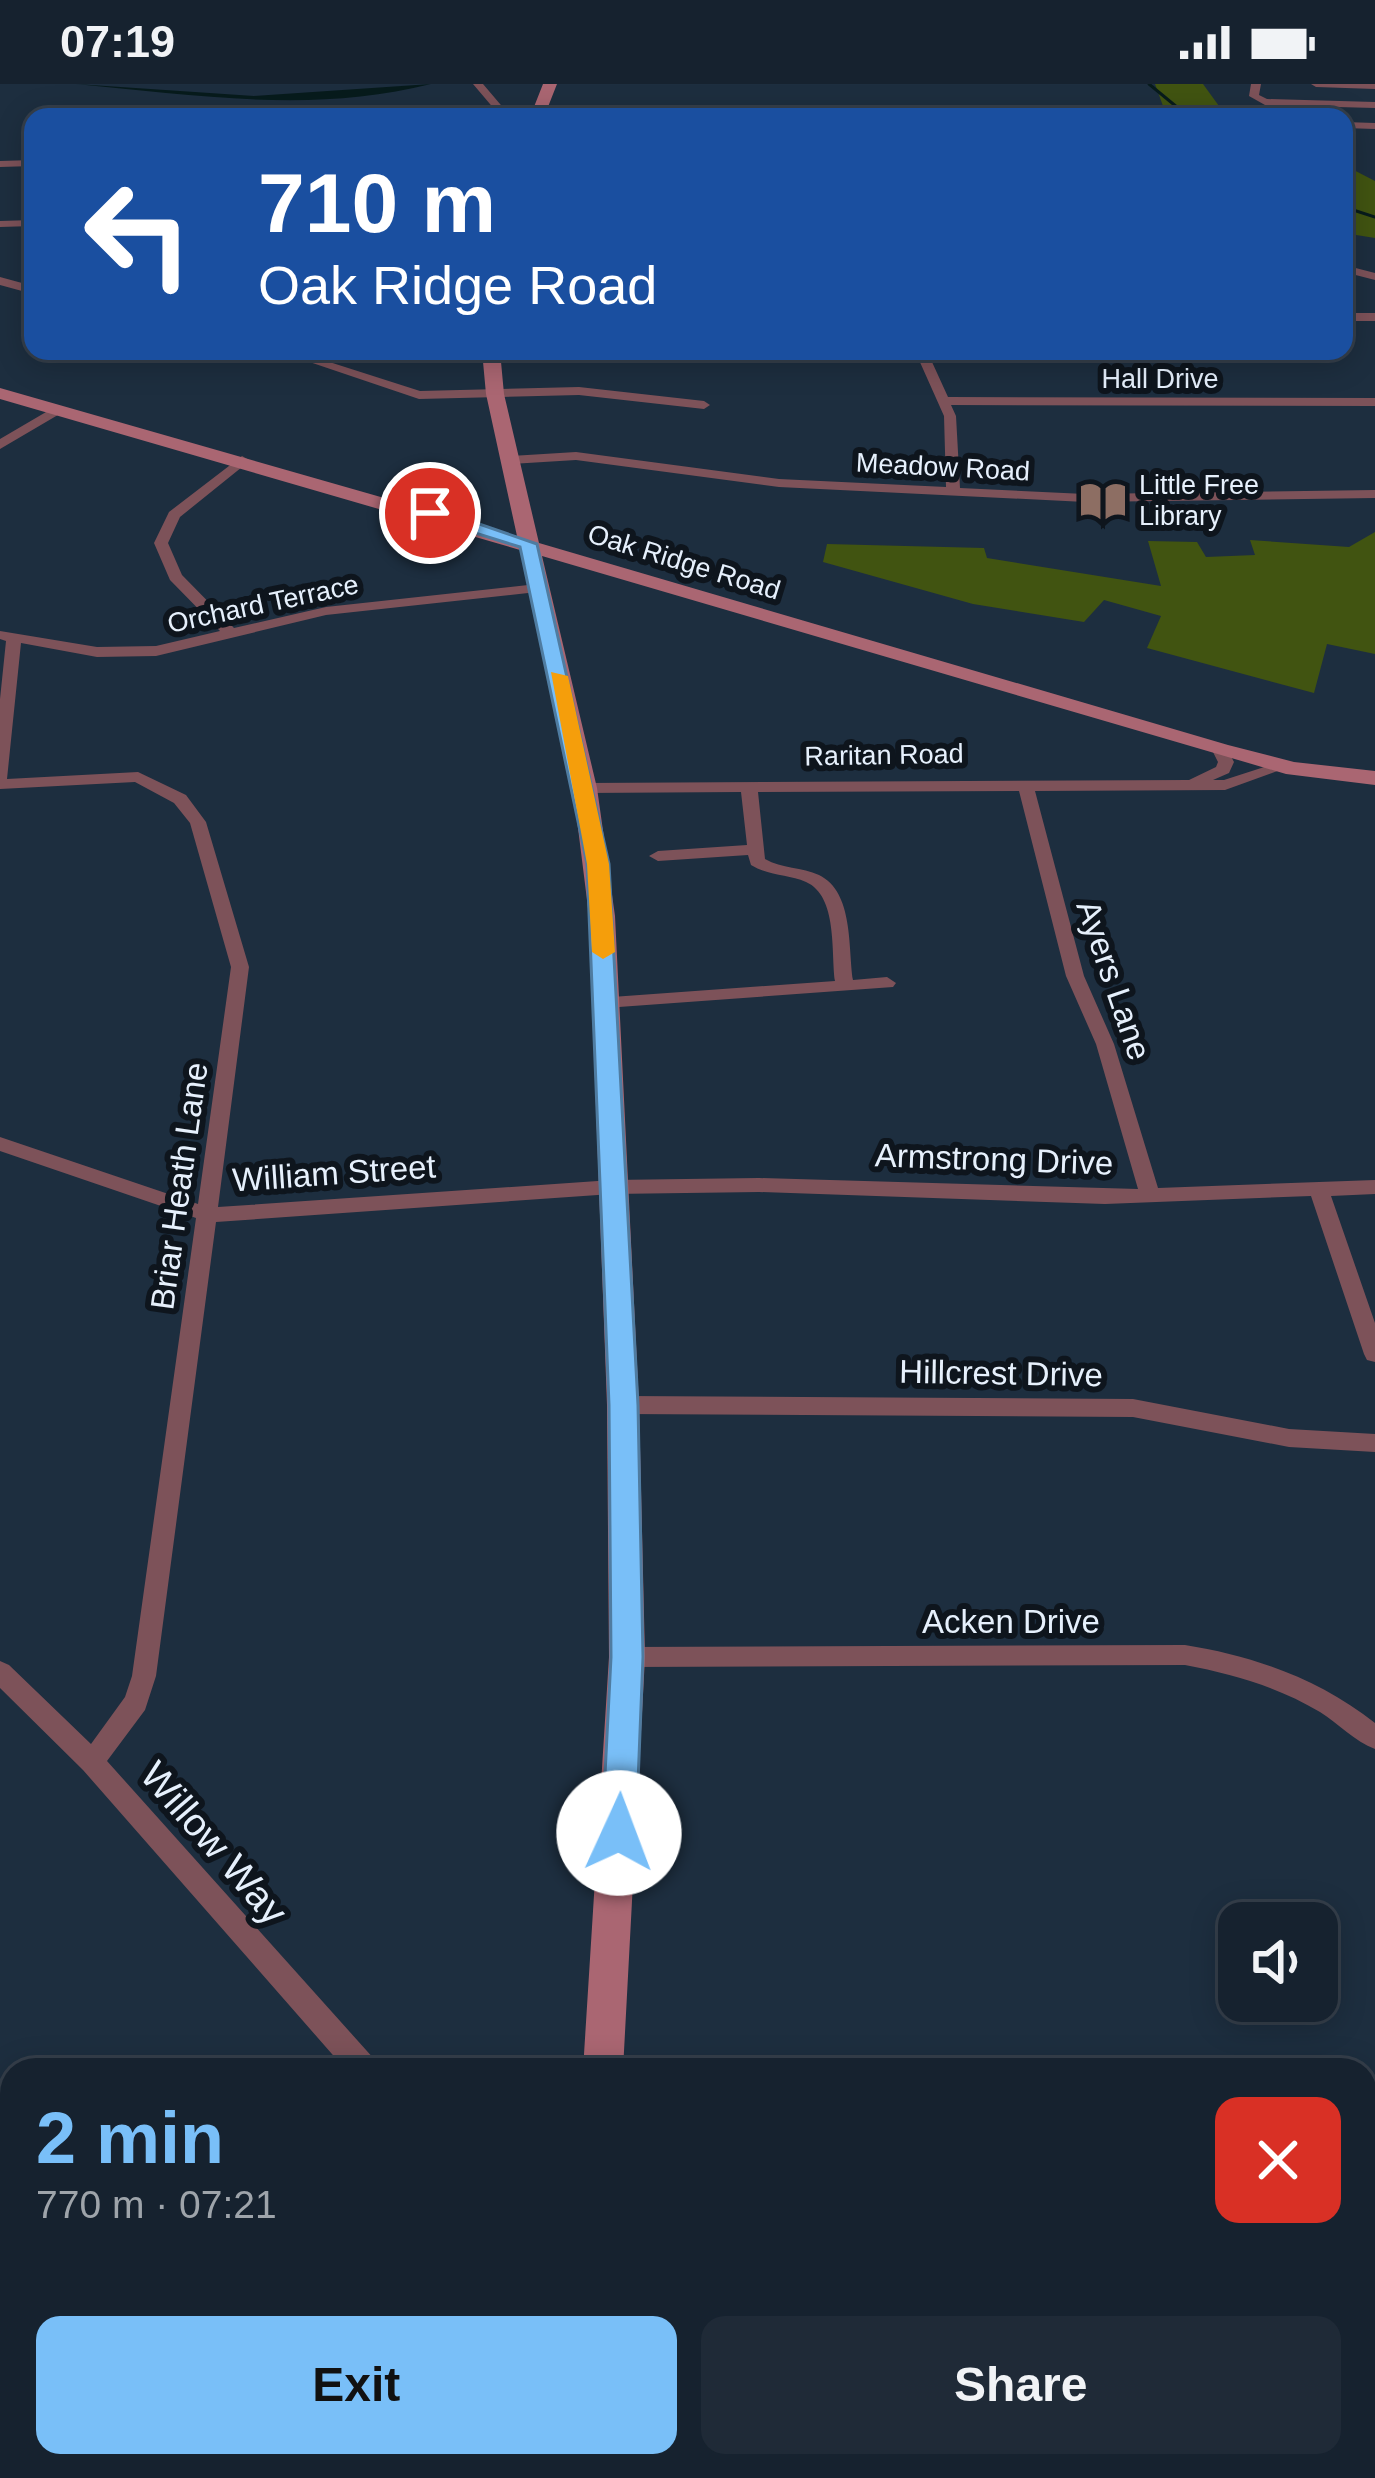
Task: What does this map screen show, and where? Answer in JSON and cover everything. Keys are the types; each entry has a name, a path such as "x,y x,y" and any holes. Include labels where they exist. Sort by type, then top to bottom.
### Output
{"street":[{"path":"478,84 498,108"},
{"path":"1256,84 1252,88 1259,100 1375,105"},
{"path":"1316,84 1375,86"},
{"path":"1322,104 1324,108"},
{"path":"311,360 419,395 579,391 704,406"},
{"path":"492,360 495,394 598,864 623,1405 627,1657 604,2058"},
{"path":"925,360 950,416 953,490"},
{"name":"Oak Ridge Road","path":"0,393 528,544 623,578 1283,766"},
{"name":"Hall Drive","path":"945,401 1375,402"},
{"path":"0,445 58,409"},
{"name":"Meadow Road","path":"511,460 576,456 779,483 1119,499 1375,494"},
{"path":"230,633 175,577 161,543 174,515 242,460"},
{"name":"Orchard Terrace","path":"7,636 126,653 186,647 346,608 537,588"},
{"path":"0,781 7,636"},
{"path":"1184,784 1223,770 1226,762 1220,750"},
{"name":"Raritan Road","path":"585,788 1225,785 1283,766 1375,778"},
{"name":"Briar Heath Lane","path":"0,781 137,777 180,799 198,822 240,968 144,1676 136,1702 92,1762"},
{"name":"Ayers Lane","path":"1025,784 1075,976 1105,1044 1150,1195"},
{"path":"748,787 754,850 769,871 826,886 845,986"},
{"path":"658,856 754,850"},
{"path":"605,1002 887,983"},
{"name":"William Street","path":"0,1144 209,1215 612,1187"},
{"name":"Armstrong Drive","path":"612,1187 1150,1195 1375,1187"},
{"path":"1319,1190 1375,1354"},
{"name":"Hillcrest Drive","path":"623,1405 1133,1408 1289,1438 1375,1443"},
{"name":"Acken Drive","path":"627,1657 1185,1655 1238,1664 1290,1683 1375,1738"},
{"name":"Willow Way","path":"0,1672 92,1762 354,2058"}],"green space":[{"path":"1155,84 1203,84 1220,108 1164,108"},
{"path":"1353,170 1375,181 1375,238 1353,234"},
{"path":"1375,532 1375,654 1327,644 1314,693 1147,648 1161,616 1104,600 1084,622 973,604 823,562 827,544 984,548 987,558 1161,586 1148,541 1197,542 1206,557 1255,555 1250,540 1349,547"}],"shaded area":[{"path":"76,84 254,96 431,84 387,93 298,100"}],"waterway":[{"path":"1149,84 1178,108"},
{"path":"1353,210 1375,217"}],"slow traffic":[{"path":"558,676 598,864 603,952"}],"place":[{"name":"Little Free Library","path":"1103,501"}],"route":[{"path":"430,513 528,544 598,864 623,1405 627,1657 619,1833"}]}
